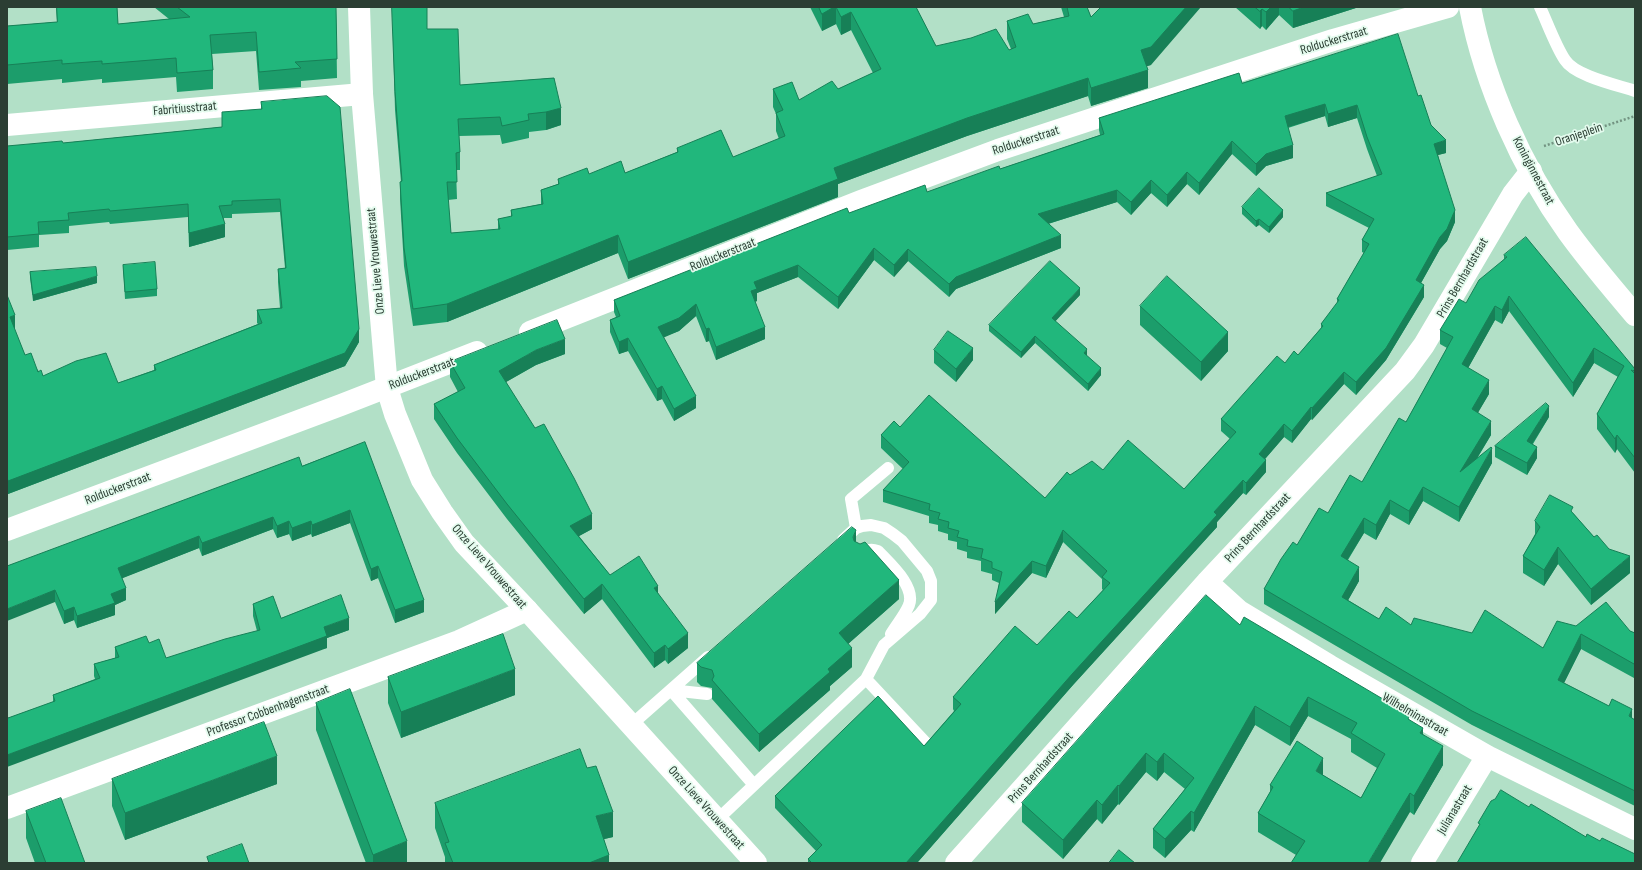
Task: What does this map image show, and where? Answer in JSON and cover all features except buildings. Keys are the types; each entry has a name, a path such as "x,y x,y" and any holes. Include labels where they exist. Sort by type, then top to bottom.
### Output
{"street":[{"name":"Onze Lieve Vrouwestraat","path":"358,7 362,94 387,388 395,414 422,480 464,543 527,610 756,863"},
{"name":"Rolduckerstraat","path":"7,530 387,388 861,201 984,155 1333,40 1448,7"},
{"name":"Koninginnestraat","path":"1470,7 1476,36 1496,98 1527,162 1568,232 1635,315"},
{"name":"Fabritiusstraat","path":"7,125 362,94"},
{"name":"Prins Bernhardstraat","path":"956,863 1207,582 1405,371 1424,345 1513,194 1527,162"},
{"name":"Wilhelminastraat","path":"1207,582 1238,611 1330,666 1487,756 1635,829"},
{"name":"Professor Cobbenhagenstraat","path":"7,808 459,641 527,610"},
{"name":"Julianastraat","path":"1422,863 1487,756"}],"lane":[{"path":"1540,7 1565,61 1579,71 1595,78 1635,91"},
{"path":"856,528 851,499 888,468"},
{"path":"832,549 856,528 871,525 884,528 902,541 927,571 931,581 931,600 927,607 884,645"},
{"path":"717,820 866,679 884,645 909,606 910,592 905,581 878,551 872,549 867,550 860,555"},
{"path":"631,725 719,648"},
{"path":"866,679 926,743"},
{"path":"671,690 707,694"},
{"path":"671,690 754,785"}],"path":[{"name":"Oranjeplein","path":"1527,162 1635,116"}]}
